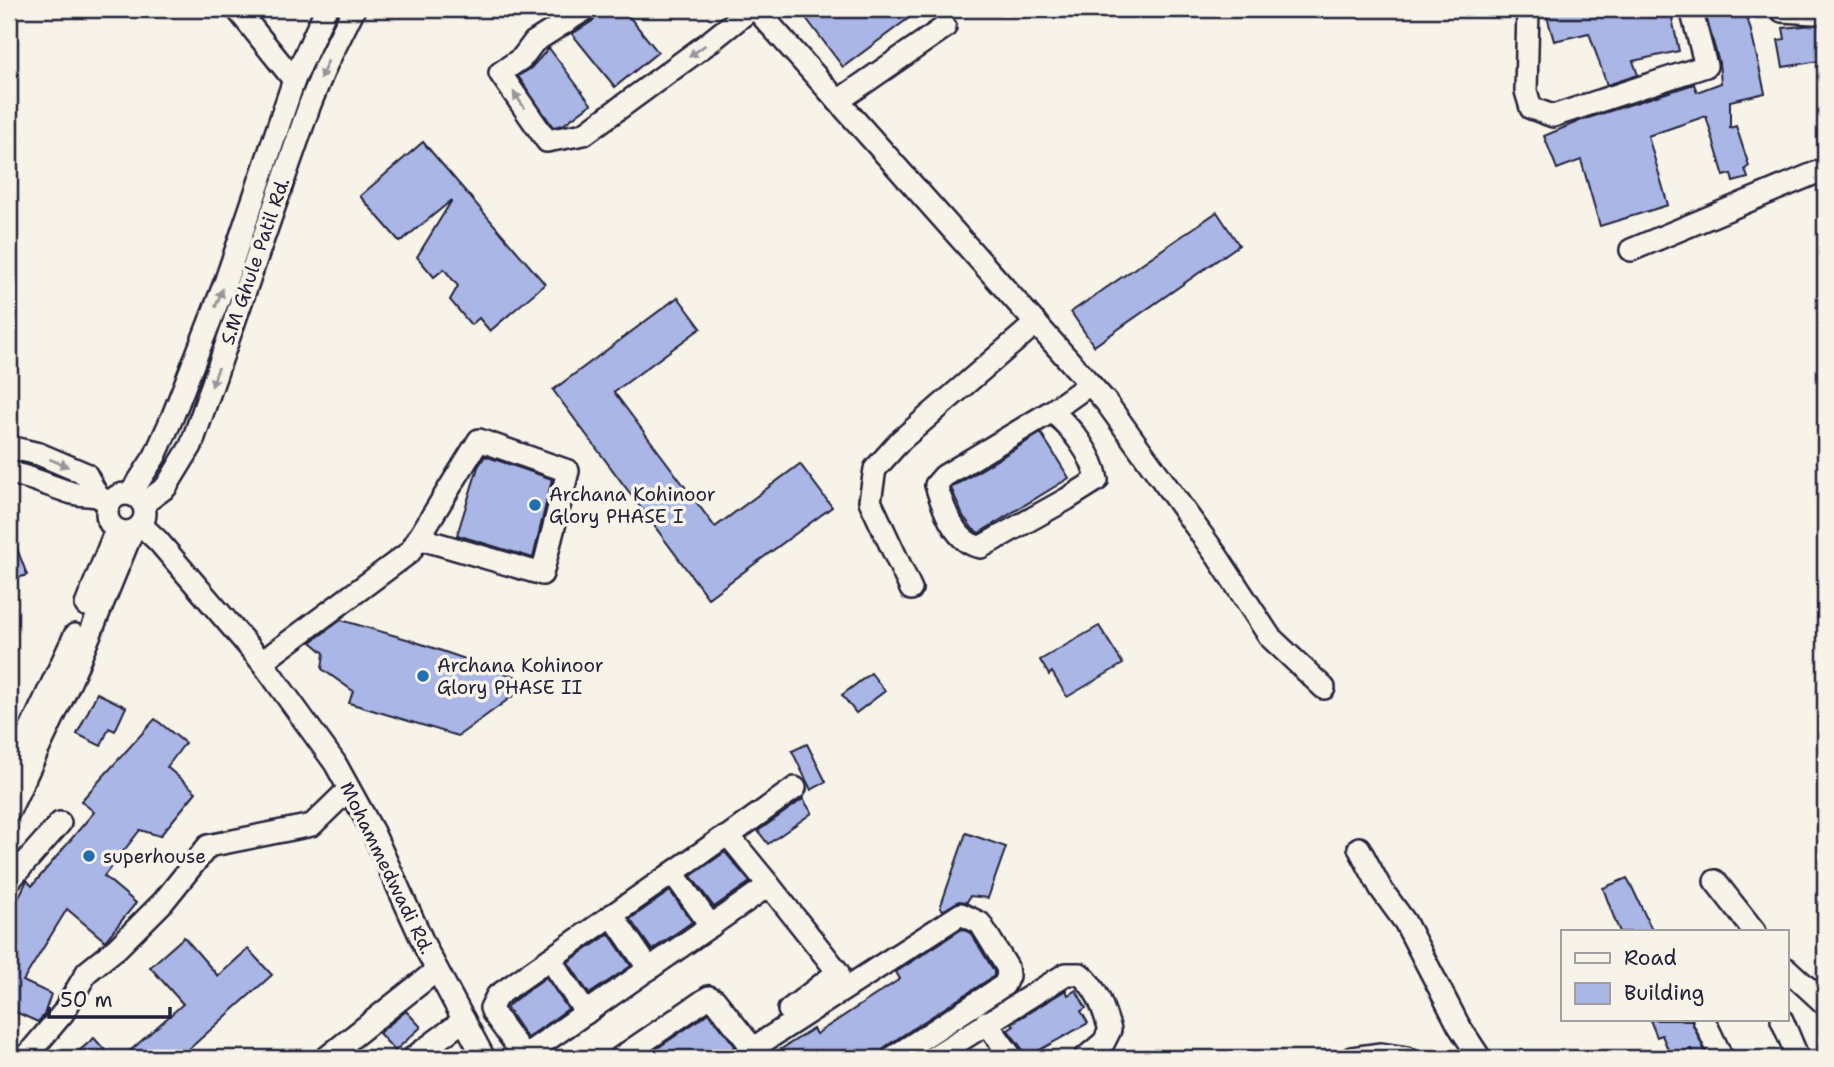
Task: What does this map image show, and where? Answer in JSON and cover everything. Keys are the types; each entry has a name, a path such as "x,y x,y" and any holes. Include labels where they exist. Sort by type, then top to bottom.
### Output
{"street":[{"path":"236,9 294,80"},
{"name":"S.M Ghule Patil Rd.","path":"132,517 226,280 294,80 326,9"},
{"name":"S.M Ghule Patil Rd.","path":"132,517 166,487 191,446 310,104 354,9"},
{"path":"586,9 534,42 522,58 500,73 547,141 584,134 751,9"},
{"path":"756,9 1106,402 1217,556 1270,637 1324,688"},
{"path":"1528,9 1526,91 1531,108 1553,116 1706,66 1691,9"},
{"path":"1782,11 1825,11"},
{"path":"838,101 945,27"},
{"path":"1631,250 1825,169"},
{"path":"911,589 870,501 875,469 901,440 1036,323"},
{"path":"1052,411 1066,424 1095,466 1097,480 981,547 964,541 943,506 936,485 944,476 1052,411 1090,384"},
{"path":"262,662 414,545 479,440 568,471 542,574 414,545"},
{"path":"9,447 39,454 86,474 103,499"},
{"path":"9,472 76,494 103,499 122,493 132,517 71,680 9,811"},
{"path":"9,776 132,517"},
{"name":"Mohammedwadi Rd.","path":"132,517 158,541 262,662 335,763 373,832 437,970 484,1058"},
{"path":"769,886 586,1013 533,1055 491,1008 497,996 795,788"},
{"path":"25,1058 64,1013 87,972 117,948 163,902 208,846 312,825 349,789"},
{"path":"9,881 60,823"},
{"path":"727,837 838,972 745,1050"},
{"path":"1359,848 1381,889 1405,922 1459,1026 1480,1058"},
{"path":"673,873 711,926"},
{"path":"1715,881 1753,930"},
{"path":"727,1058 761,1042 961,914 980,923 1007,967 1008,976 1004,985 892,1058"},
{"path":"612,915 649,969"},
{"path":"550,959 586,1013"},
{"path":"326,1058 437,970"},
{"path":"1788,971 1825,1004"},
{"path":"932,1058 1066,974 1080,974 1092,984 1102,1003 1110,1030 1098,1054"},
{"path":"623,1057 709,997 715,1000 745,1050"},
{"path":"414,1058 464,1020"},
{"path":"1704,1021 1722,1058"},
{"path":"1782,1021 1798,1058"},
{"path":"986,1022 1012,1058"},
{"path":"1352,1058 1381,1054 1406,1058"}],"building":[{"path":"599,9 623,9 658,52 615,87 572,34 594,20"},
{"path":"817,9 921,9 843,67 806,18"},
{"path":"1562,9 1670,9 1679,51 1633,61 1638,75 1607,85 1589,33 1554,41 1546,13"},
{"path":"1704,9 1744,9 1750,27 1765,93 1730,101 1730,128 1736,126 1749,166 1745,169 1748,178 1733,182 1731,174 1724,176 1706,116 1648,136 1668,205 1600,226 1581,160 1557,169 1544,136 1582,120 1694,84 1697,92 1721,83 1719,63"},
{"path":"1825,24 1825,60 1783,67 1778,40 1785,39 1783,28"},
{"path":"549,48 591,104 563,125 553,127 518,76 530,69"},
{"path":"423,142 545,284 490,331 479,318 471,325 450,300 458,286 444,269 434,277 417,257 452,200 400,242 360,196"},
{"path":"1217,212 1239,245 1094,346 1071,312"},
{"path":"678,297 701,328 614,392 715,527 800,464 832,507 708,598 553,390"},
{"path":"1041,433 1069,478 979,533 963,516 951,488"},
{"name":"Archana Kohinoor Glory PHASE I","path":"485,456 552,479 533,558 457,535 478,467"},
{"path":"9,531 27,575 9,581"},
{"name":"Archana Kohinoor Glory PHASE II","path":"341,620 410,640 532,682 458,736 349,703 353,691 322,669 324,653 311,642"},
{"path":"1099,626 1123,664 1067,697 1052,672 1049,675 1040,660"},
{"path":"871,673 885,691 856,713 842,695"},
{"path":"97,693 126,707 115,731 109,728 101,746 77,734"},
{"name":"superhouse","path":"155,719 185,743 167,767 196,792 160,836 140,830 104,876 136,903 105,941 67,909 23,981 51,994 44,1015 38,1022 9,1009 9,918 27,880 32,886 94,812 81,801"},
{"path":"807,744 826,782 811,790 792,751"},
{"path":"803,799 812,813 768,844 758,831"},
{"path":"966,833 1006,847 988,898 970,896 967,902 959,901 944,910 940,908"},
{"path":"725,852 750,882 714,907 691,876"},
{"path":"1627,878 1652,930 1619,930 1603,888"},
{"path":"670,891 692,922 652,950 630,919"},
{"path":"962,929 971,933 994,971 994,976 885,1047 879,1058 767,1058 813,1029 816,1034 900,979 896,972"},
{"path":"609,934 631,966 589,994 568,962"},
{"path":"184,937 218,976 248,949 272,975 179,1058 122,1058 183,1004 150,967"},
{"path":"546,977 568,1009 527,1038 506,1007"},
{"path":"1066,990 1068,995 1076,990 1086,1008 1081,1011 1088,1023 1025,1058 1023,1050 1008,1030 1014,1026 1012,1023"},
{"path":"406,1011 421,1027 395,1051 379,1033"},
{"path":"709,1013 735,1046 721,1058 643,1058"},
{"path":"1650,1021 1691,1021 1708,1058 1696,1058 1691,1049 1671,1057 1662,1035 1657,1037"},
{"path":"94,1038 112,1058 71,1058"}],"place":[{"name":"Archana Kohinoor Glory PHASE I","path":"535,505"},
{"name":"Archana Kohinoor Glory PHASE II","path":"423,676"},
{"name":"superhouse","path":"89,856"}]}
